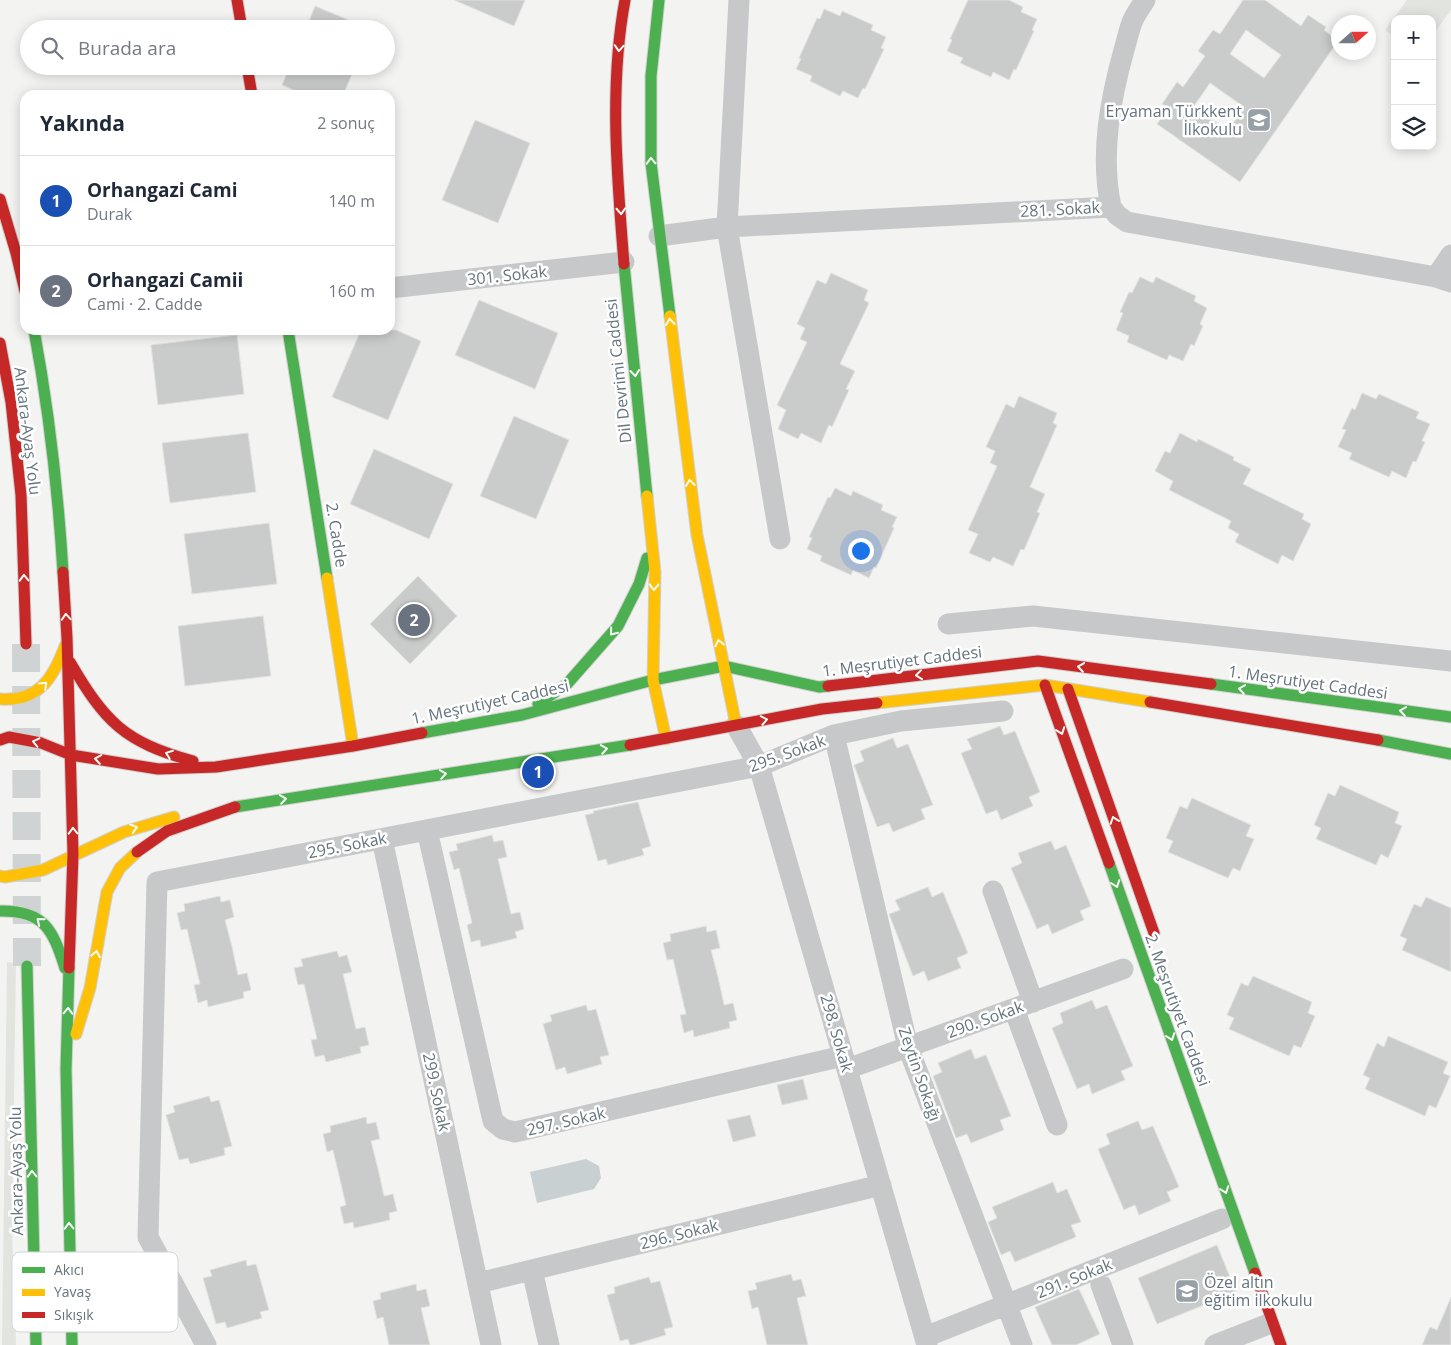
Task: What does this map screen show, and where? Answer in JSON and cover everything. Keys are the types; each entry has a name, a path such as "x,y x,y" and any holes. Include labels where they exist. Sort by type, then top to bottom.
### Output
{"main road":[{"path":"237,0 240,20"},
{"name":"Dil Devrimi Caddesi","path":"625,0 621,22 617,82 617,139 624,262 655,572 654,680 666,739"},
{"path":"659,0 651,76 651,163 696,535 736,725"},
{"path":"249,75 251,90"},
{"path":"0,199 20,270"},
{"path":"35,335 44,382 59,503 68,658 73,854 66,1069 70,1252"},
{"name":"2. Cadde","path":"289,335 353,746"},
{"name":"Ankara-Ayaş Yolu","path":"0,343 11,402 21,495 26,644"},
{"path":"522,715 567,684 618,626 639,584 652,539"},
{"path":"0,699 8,701 30,697 47,683 60,662 67,638"},
{"path":"68,658 87,692 116,725 144,744 166,753 216,767"},
{"name":"1. Meşrutiyet Caddesi","path":"0,740 10,737 41,743 71,755 158,769 216,767 353,746 522,715 654,680 724,666 819,688 1038,661 1451,717"},
{"path":"0,876 5,877 43,870 73,854 124,832 165,819 666,739 822,709 1045,685 1387,741 1451,754"},
{"name":"2. Meşrutiyet Caddesi","path":"1045,685 1281,1345"},
{"name":"2. Meşrutiyet Caddesi","path":"1068,689 1156,941"},
{"path":"66,1069 90,988 107,892 120,868 136,852 167,831 235,807"},
{"path":"0,911 15,910 28,913 42,921 57,942 69,979"},
{"name":"Ankara-Ayaş Yolu","path":"27,966 34,1252"},
{"name":"Ankara-Ayaş Yolu","path":"36,1332 36,1345"},
{"path":"72,1332 72,1345"}],"street":[{"path":"739,0 726,227 780,539"},
{"path":"1111,207 1106,185 1105,156 1112,106 1120,64 1133,20 1145,0"},
{"name":"281. Sokak","path":"659,236 726,227 1111,207 1116,215 1127,222 1443,279"},
{"path":"1443,279 1451,255"},
{"name":"301. Sokak","path":"395,287 624,262"},
{"path":"948,624 1033,616 1451,661"},
{"name":"295. Sokak","path":"156,1252 148,1237 157,882 759,766 834,735 901,721 1003,711"},
{"name":"298. Sokak","path":"736,725 759,766 926,1341"},
{"name":"Zeytin Sokağı","path":"834,735 908,1047 1022,1345"},
{"name":"297. Sokak","path":"427,830 493,1121 504,1129 515,1132 845,1062"},
{"name":"299. Sokak","path":"382,838 491,1345"},
{"path":"993,891 1058,1125"},
{"name":"290. Sokak","path":"845,1062 908,1047 1123,969"},
{"name":"296. Sokak","path":"478,1283 881,1184"},
{"name":"291. Sokak","path":"926,1341 1006,1305 1222,1219"},
{"path":"532,1270 549,1345"},
{"path":"1101,1285 1123,1345"},
{"name":"295. Sokak","path":"178,1293 206,1345"},
{"path":"1215,1345 1266,1325"}],"shaded area":[{"path":"1407,0 1451,0 1451,10 1436,31 1436,15 1396,15"},
{"path":"1391,22 1391,34 1385,30"},
{"path":"7,962 16,963 12,1332 16,1332 16,1345 2,1345"},
{"path":"586,1159 599,1166 601,1178 594,1189 537,1203 530,1172"}],"building":[{"path":"454,0 525,0 514,26"},
{"path":"968,0 1009,0 1023,7 1021,12 1037,19 1032,30 1034,31 1016,70 1014,69 1009,80 993,72 991,77 960,63 963,58 947,51 952,40 950,39"},
{"path":"1243,0 1265,0 1301,26 1308,15 1326,27 1324,30 1331,36 1331,51 1240,182 1157,124 1168,108 1162,104 1177,82 1183,87 1205,56 1198,51 1213,30 1220,34","holes":["1246,30 1281,55 1264,78 1230,54","1210,83 1244,107 1228,131 1194,106"]},
{"path":"315,6 348,20 310,20"},
{"path":"824,9 840,16 842,11 873,25 871,30 886,37 881,48 884,49 865,89 863,88 858,98 843,91 840,96 810,81 812,76 796,69 817,18 820,19"},
{"path":"286,75 352,75 345,90 294,90 282,85"},
{"path":"475,120 530,143 498,223 442,200"},
{"path":"831,273 868,290 864,300 869,303 840,364 855,371 846,389 849,390 832,427 829,425 821,443 801,433 798,439 778,429 786,410 777,405 807,342 800,339 805,328 797,324 817,280 826,284"},
{"path":"1140,277 1153,283 1156,277 1196,296 1194,301 1207,308 1200,324 1203,326 1194,346 1191,344 1183,361 1169,355 1167,360 1127,342 1129,336 1116,330 1123,313 1120,312 1129,292 1132,293"},
{"path":"479,300 558,333 535,389 455,355"},
{"path":"396,330 421,341 388,420 332,397 359,335 395,335"},
{"path":"237,335 244,394 158,405 151,345"},
{"path":"1362,393 1376,399 1379,394 1419,412 1416,418 1430,424 1422,441 1425,442 1416,462 1413,461 1406,478 1392,471 1389,477 1349,459 1352,453 1338,447 1346,430 1342,429 1352,408 1355,410"},
{"path":"1019,396 1057,413 1053,423 1057,425 1030,487 1045,494 1037,512 1040,513 1024,550 1021,549 1013,566 993,557 990,562 969,553 978,534 968,530 997,466 990,463 995,451 986,447 1006,404 1014,408"},
{"path":"514,416 569,440 536,519 480,496"},
{"path":"248,433 256,492 170,503 162,443"},
{"path":"1180,433 1197,442 1198,439 1234,457 1233,460 1251,469 1243,484 1304,514 1302,519 1311,524 1293,561 1282,555 1278,564 1235,542 1239,534 1228,528 1231,521 1169,490 1173,481 1155,471 1165,451 1170,453"},
{"path":"374,449 453,484 429,539 350,504"},
{"path":"835,488 851,496 853,491 883,505 881,510 897,517 876,568 874,567 869,578 853,570 851,575 820,561 822,556 807,549 812,538 809,537 828,497 830,498"},
{"path":"269,523 277,584 192,594 184,534"},
{"path":"418,576 457,616 410,664 370,624"},
{"path":"263,616 271,676 185,686 178,626"},
{"path":"1000,726 1004,735 1015,731 1040,792 1029,797 1033,806 1001,820 997,810 986,814 961,753 972,749 967,739"},
{"path":"893,738 897,748 908,744 933,805 921,809 925,819 893,832 889,823 877,827 854,765 864,761 860,751"},
{"path":"1340,785 1399,812 1395,823 1402,826 1388,858 1381,854 1376,865 1316,839 1321,828 1314,825 1328,793 1335,796"},
{"path":"1192,798 1251,825 1246,836 1254,839 1240,871 1233,868 1228,878 1168,852 1173,841 1166,838 1180,806 1187,809"},
{"path":"638,802 651,846 642,849 644,855 608,865 606,859 598,861 585,815 594,813 593,811"},
{"path":"492,835 494,842 503,840 507,857 498,859 511,914 520,912 524,929 515,932 517,938 481,947 480,940 471,942 467,925 472,923 459,868 454,870 449,852 458,850 456,844"},
{"path":"1051,841 1055,850 1066,845 1091,906 1080,911 1084,920 1052,934 1048,924 1037,929 1011,868 1022,863 1018,853"},
{"path":"928,887 932,897 943,892 968,953 957,958 961,968 928,981 924,971 913,976 889,914 900,910 895,900"},
{"path":"220,896 221,902 230,900 234,917 225,920 238,975 247,973 251,990 243,992 244,998 208,1007 207,1000 198,1003 194,985 200,984 187,929 181,930 177,913 185,911 184,904"},
{"path":"1426,897 1451,908 1451,972 1402,950 1407,939 1400,936 1414,904 1421,907"},
{"path":"706,926 707,932 716,930 720,948 711,950 724,1005 733,1003 737,1020 729,1022 730,1028 694,1037 693,1030 684,1033 680,1015 686,1014 673,959 667,960 663,943 671,941 670,934"},
{"path":"337,951 339,957 347,955 352,972 343,974 356,1029 365,1027 369,1045 360,1047 361,1053 326,1062 324,1055 315,1057 311,1040 317,1039 304,984 298,985 294,968 303,966 301,959"},
{"path":"1253,976 1312,1002 1308,1013 1315,1016 1301,1048 1294,1045 1289,1056 1229,1029 1234,1018 1227,1015 1241,983 1248,986"},
{"path":"1092,1000 1096,1009 1107,1005 1133,1066 1121,1071 1125,1080 1092,1094 1089,1084 1077,1089 1052,1028 1063,1023 1060,1013"},
{"path":"586,1005 588,1011 596,1009 609,1055 600,1057 602,1064 567,1074 565,1067 556,1070 543,1024 552,1021 550,1015"},
{"path":"1388,1036 1448,1062 1443,1073 1450,1076 1436,1108 1429,1105 1425,1116 1365,1089 1370,1078 1363,1075 1377,1043 1384,1047"},
{"path":"971,1049 975,1059 986,1055 1011,1116 1000,1120 1004,1130 971,1143 967,1134 956,1138 933,1076 942,1072 938,1063"},
{"path":"803,1079 808,1099 782,1105 777,1085"},
{"path":"209,1096 211,1102 219,1100 232,1146 224,1148 225,1155 190,1164 188,1158 179,1160 166,1115 175,1112 173,1106"},
{"path":"750,1115 756,1136 733,1142 727,1120"},
{"path":"366,1117 367,1124 376,1122 380,1139 371,1141 384,1196 393,1194 397,1211 389,1213 390,1220 354,1228 353,1222 344,1224 340,1207 346,1205 333,1150 327,1152 323,1134 331,1132 330,1126"},
{"path":"1138,1121 1142,1130 1153,1126 1179,1187 1167,1192 1171,1201 1139,1215 1135,1205 1124,1210 1098,1149 1110,1144 1106,1134"},
{"path":"1053,1182 1057,1193 1067,1189 1081,1222 1071,1225 1076,1237 1015,1262 1010,1251 1001,1255 988,1222 997,1218 992,1207"},
{"path":"1217,1245 1236,1292 1157,1324 1138,1278"},
{"path":"246,1260 247,1266 256,1264 269,1310 260,1312 262,1318 227,1328 225,1322 216,1324 203,1278 212,1276 210,1270"},
{"path":"791,1274 793,1281 801,1279 806,1296 797,1298 808,1345 767,1345 758,1307 752,1309 748,1291 757,1289 755,1283"},
{"path":"649,1277 651,1283 660,1281 673,1327 664,1329 666,1335 630,1345 628,1339 620,1341 607,1295 615,1293 614,1287"},
{"path":"416,1284 417,1291 426,1289 430,1306 421,1308 430,1345 389,1345 383,1317 377,1319 373,1301 381,1299 380,1293"},
{"path":"1079,1289 1100,1334 1076,1345 1052,1345 1035,1307"},
{"path":"1451,1297 1451,1345 1422,1345 1430,1327 1437,1330"}],"tunnel":[{"path":"26,644 27,966"}],"traffic: fast":[{"path":"659,0 651,76 651,163 670,316"},
{"path":"624,264 647,496"},
{"path":"35,335 52,451 63,572"},
{"path":"289,335 327,578"},
{"path":"538,704 567,684 618,626 639,584 647,558"},
{"path":"422,733 522,715 653,680 724,666 819,687 828,686"},
{"path":"1211,684 1451,717"},
{"path":"1378,740 1451,754"},
{"path":"235,807 630,745"},
{"path":"1109,863 1255,1273"},
{"path":"0,911 27,914 44,925 56,943 65,968"},
{"path":"27,966 34,1252"},
{"path":"69,968 66,1069 70,1252"},
{"path":"36,1332 36,1345"},
{"path":"72,1332 72,1345"}],"traffic: slow":[{"path":"670,316 697,535 736,725"},
{"path":"647,496 655,572 653,680 666,739"},
{"path":"327,578 353,746"},
{"path":"0,699 24,697 42,686 55,669 65,646"},
{"path":"877,703 1045,685 1150,702"},
{"path":"0,876 5,877 43,870 124,832 174,817"},
{"path":"76,1034 90,988 107,892 120,868 137,852"}],"traffic: jam":[{"path":"237,0 240,20"},
{"path":"624,264 617,165 616,98 620,32 625,0"},
{"path":"249,75 251,90"},
{"path":"0,199 20,270"},
{"path":"0,343 11,402 21,495 26,644"},
{"path":"63,572 67,638 73,854 69,968"},
{"path":"828,686 1038,661 1211,684"},
{"path":"70,662 94,700 119,727 150,746 193,761"},
{"path":"1045,685 1109,863"},
{"path":"1068,689 1154,933"},
{"path":"1150,702 1378,740"},
{"path":"630,745 822,709 877,703"},
{"path":"216,767 353,746 422,733"},
{"path":"0,740 9,737 41,743 71,755 158,769 216,767"},
{"path":"137,852 167,831 235,807"},
{"path":"1255,1273 1281,1345"}],"place":[{"name":"Eryaman Türkkent İlkokulu","path":"1259,120"},
{"name":"Orhangazi Camii","path":"414,620"},
{"name":"Orhangazi Cami","path":"538,772"},
{"name":"Özel altın eğitim ilkokulu","path":"1187,1291"}]}
